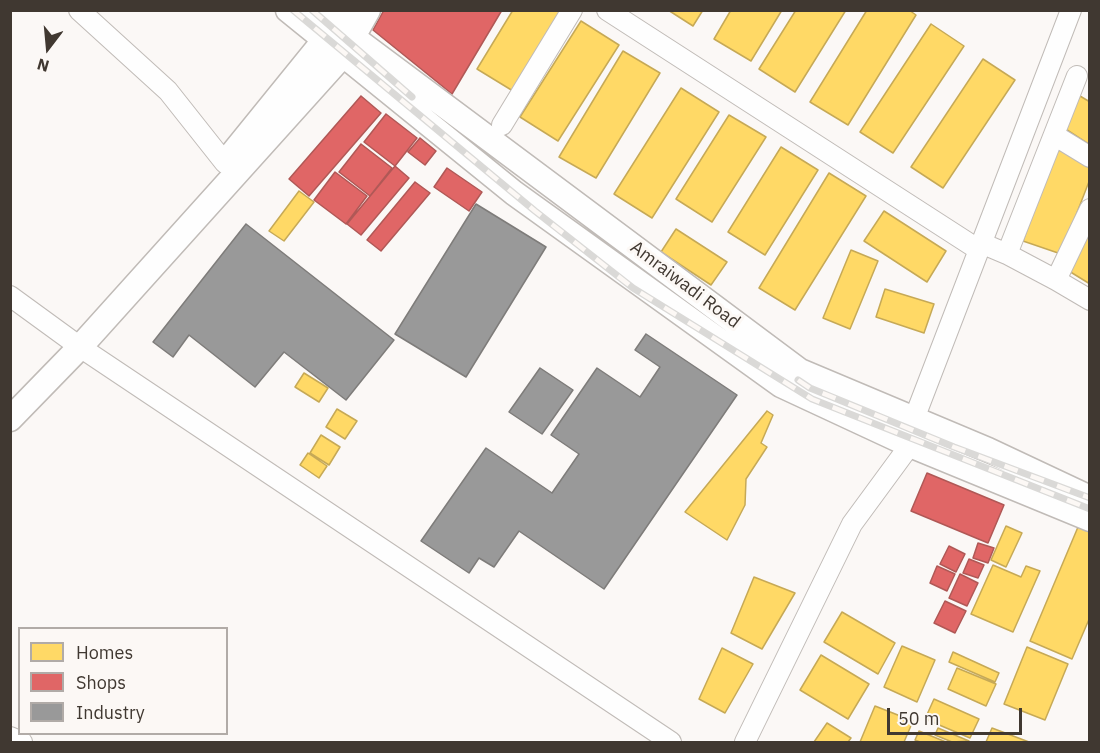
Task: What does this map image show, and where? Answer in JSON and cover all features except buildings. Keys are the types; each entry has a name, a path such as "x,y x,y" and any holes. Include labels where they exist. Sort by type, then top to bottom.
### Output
{"main road":[{"path":"288,10 340,35 514,194 781,385 910,445 1089,519"},
{"name":"Amraiwadi Road","path":"317,10 340,35 800,371 988,450 1089,498"},
{"path":"10,419 225,163 340,35 368,10"},
{"path":"10,398 75,342 340,35"}],"street":[{"path":"79,10 168,91 225,163"},
{"path":"502,125 572,10"},
{"path":"607,10 980,246 1007,254 1089,300"},
{"path":"744,742 852,524 910,445 914,419 1071,10"},
{"path":"1007,254 1054,135 1083,80 1051,62"},
{"path":"1054,135 1089,157"},
{"path":"1056,280 1088,217"},
{"path":"10,296 671,742"},
{"path":"10,737 22,742"}],"railway":[{"path":"293,10 535,211 633,288 812,399 1090,509"},
{"path":"312,10 412,97"},
{"path":"798,380 810,388 954,447 1090,498"}]}
